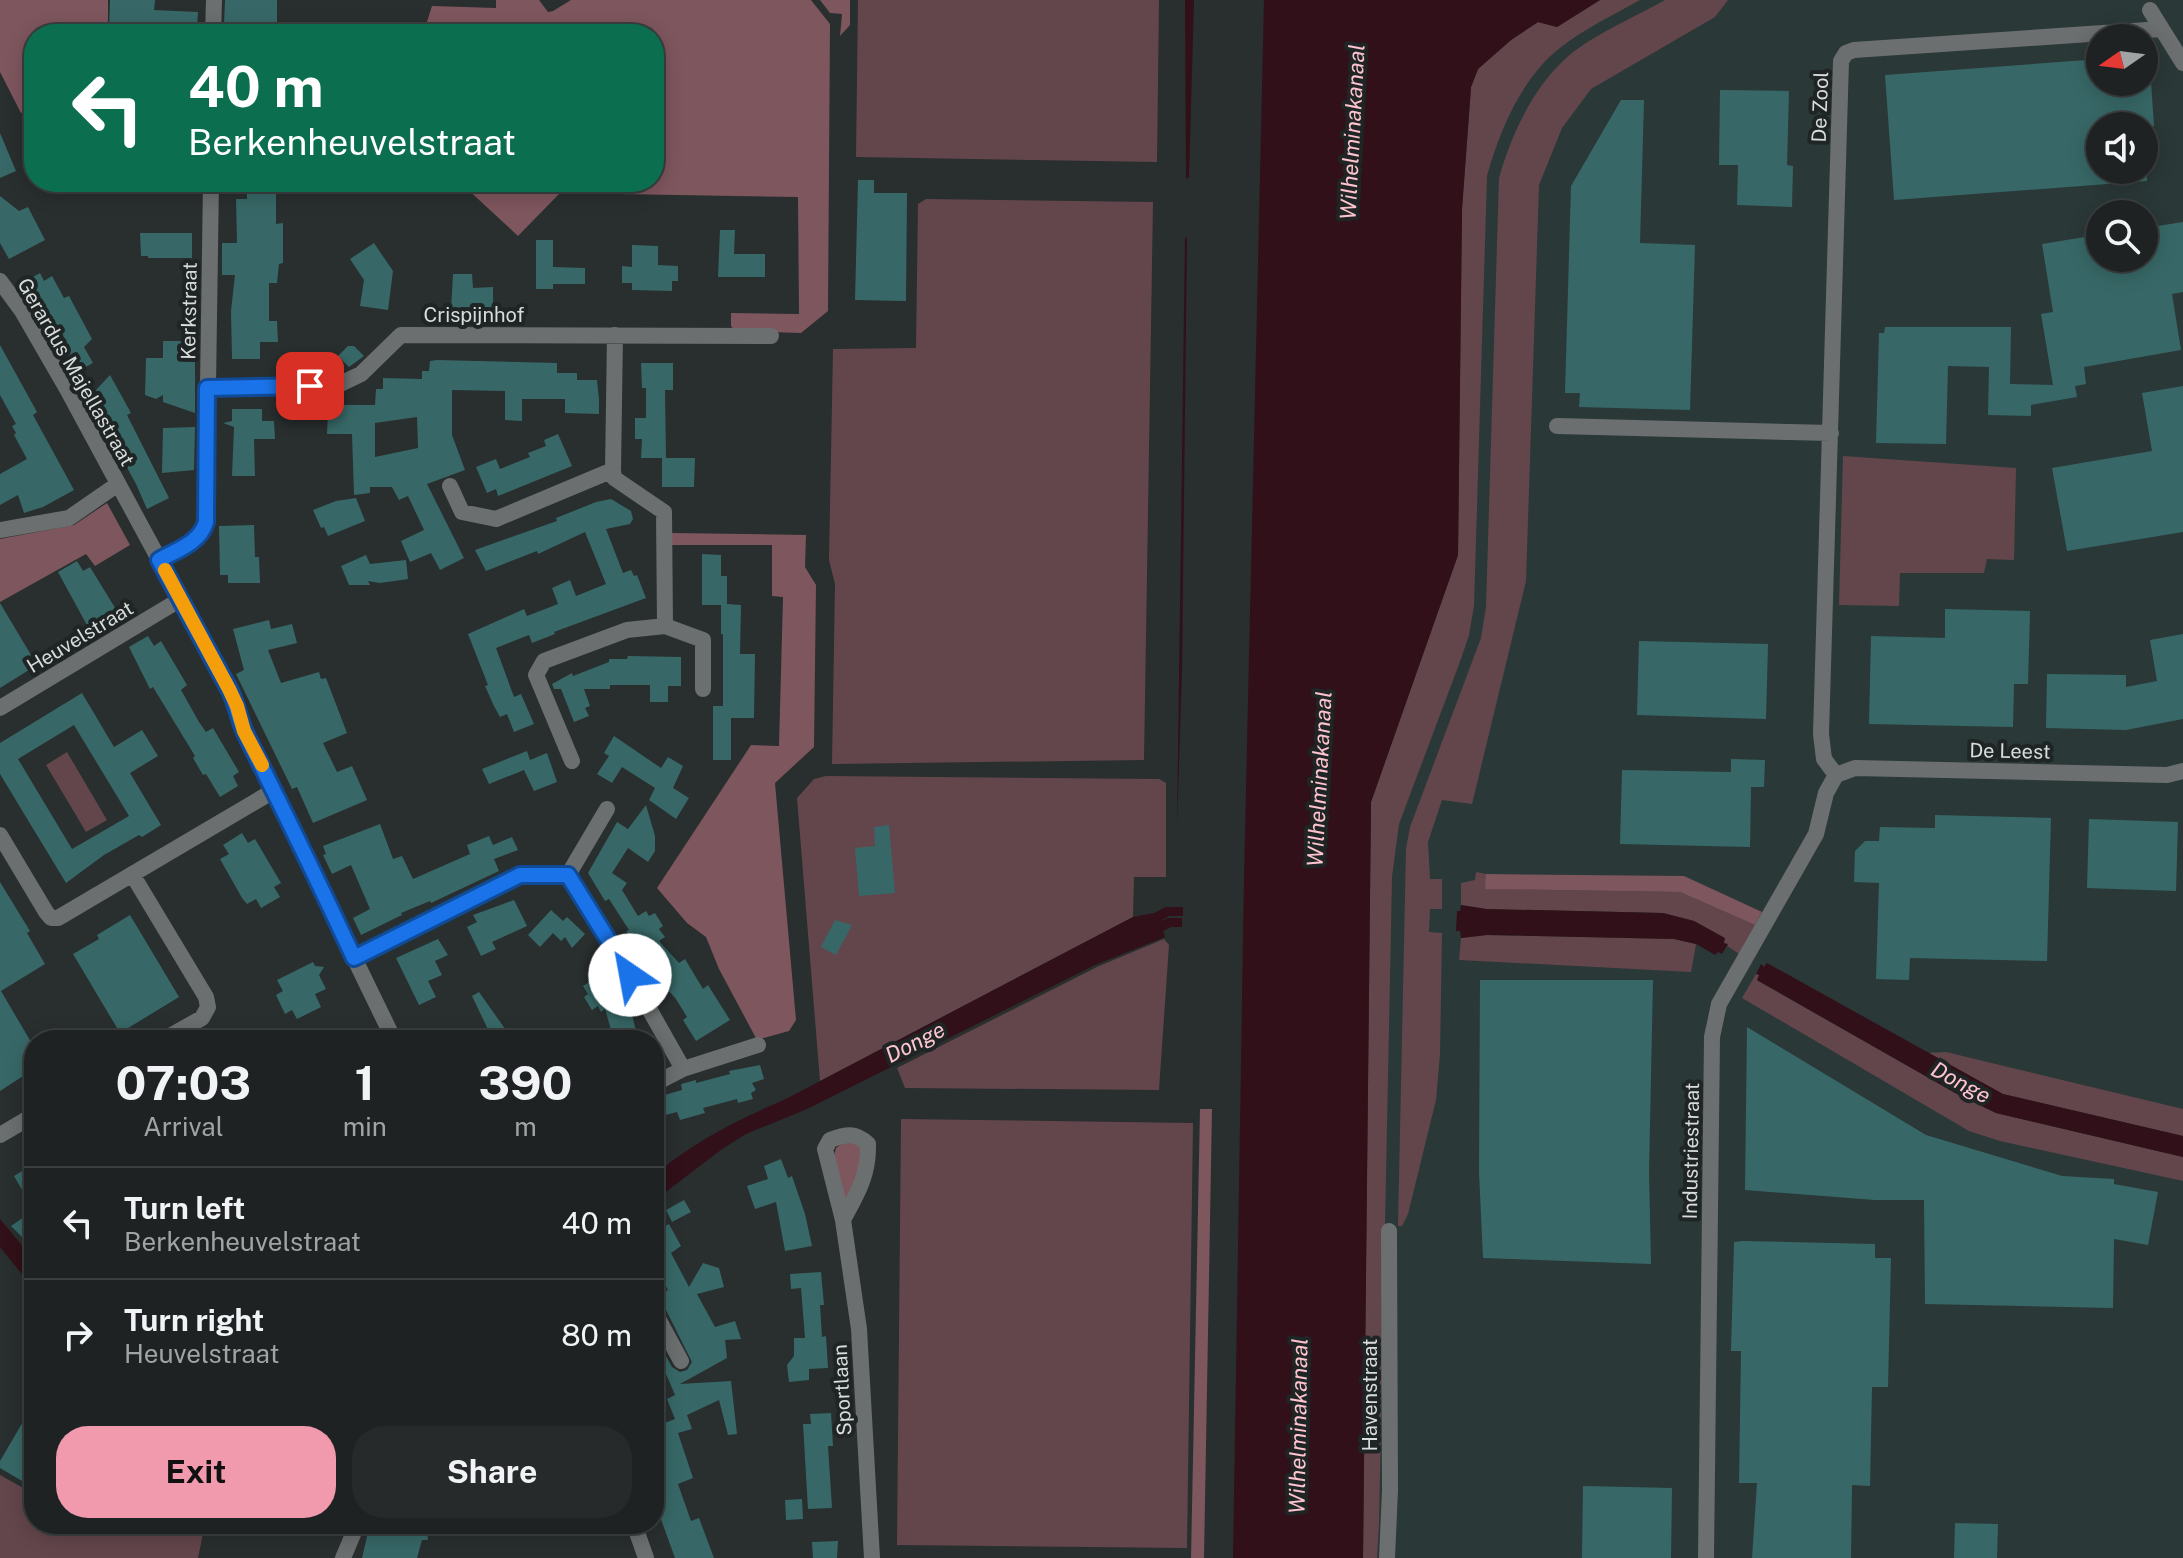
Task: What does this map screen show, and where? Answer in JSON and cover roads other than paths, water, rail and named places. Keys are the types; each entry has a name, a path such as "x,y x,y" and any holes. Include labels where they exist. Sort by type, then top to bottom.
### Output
{"street":[{"path":"213,24 214,0"},
{"path":"2150,10 2183,63"},
{"name":"De Zool","path":"1836,775 1824,759 1821,734 1841,61 1846,53 1870,49 2162,29"},
{"name":"Kerkstraat","path":"159,560 203,533 206,522 211,192"},
{"name":"Gerardus Majellastraat","path":"0,281 30,324 118,484"},
{"name":"Crispijnhof","path":"207,388 336,386 361,374 401,335 771,336"},
{"path":"615,335 614,478 645,496 664,512 665,626"},
{"path":"1557,426 1831,433"},
{"path":"450,486 462,512 496,519 613,470"},
{"path":"0,530 69,518 118,484 233,697 244,731 389,1030"},
{"name":"Heuvelstraat","path":"0,708 181,599"},
{"path":"572,761 536,675 544,661 627,630 665,626 703,640 703,689"},
{"name":"De Leest","path":"1836,775 1855,768 2167,775 2183,771"},
{"name":"Industriestraat","path":"1706,1558 1712,1037 1719,1004 1816,834 1826,793 1836,775"},
{"path":"0,835 51,918 58,918 275,790"},
{"path":"568,875 607,809"},
{"path":"132,874 206,997 208,1007 202,1018 181,1030"},
{"path":"354,958 520,875 568,875"},
{"path":"568,875 661,1030"},
{"path":"664,1035 683,1069"},
{"path":"664,1079 683,1069 758,1045"},
{"path":"0,1135 24,1121"},
{"name":"Sportlaan","path":"843,1220 869,1164 868,1144 859,1136 845,1134 830,1140 825,1149 843,1220 859,1329 872,1558"},
{"name":"Havenstraat","path":"1387,1558 1390,1490 1389,1231"},
{"path":"664,1330 681,1361"},
{"path":"343,1558 353,1534"},
{"path":"638,1534 646,1558"}],"water":[{"path":"1185,0 1194,0 1189,177 1186,179"},
{"name":"Wilhelminakanaal","path":"1264,0 1600,0 1557,27 1538,22 1511,40 1478,69 1471,87 1462,209 1458,555 1371,802 1363,1558 1233,1558 1244,877"},
{"path":"1185,238 1182,669 1177,828"},
{"path":"1461,905 1486,909 1663,913 1694,921 1725,938 1724,943 1728,944 1722,954 1718,952 1715,955 1696,944 1674,939 1487,935 1461,938 1460,931 1456,931 1457,911 1460,911"},
{"name":"Donge","path":"1166,907 1183,907 1183,916 1169,916 1158,922 1182,918 1182,927 1171,927 1163,931 1165,937 1095,965 807,1109 746,1134 664,1193 664,1168 717,1132 1133,917"},
{"name":"Donge","path":"1767,963 2003,1094 2183,1136 2183,1157 1996,1113 1757,980 1759,975 1756,974 1761,964 1764,967"},
{"path":"0,1219 24,1248 24,1277 0,1247"}]}
